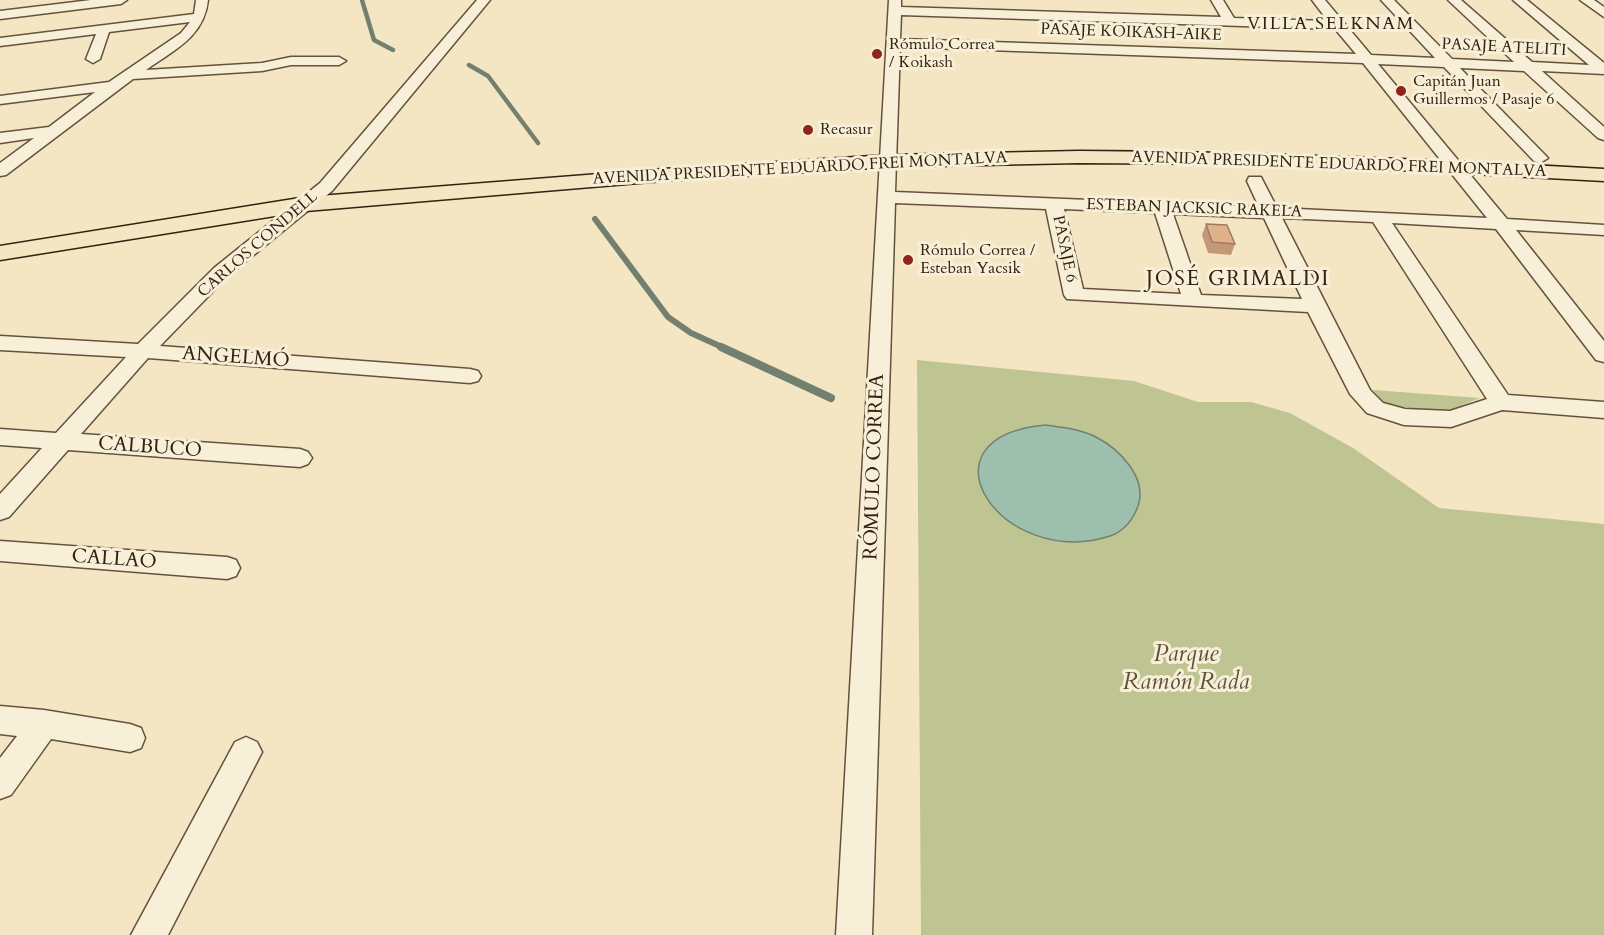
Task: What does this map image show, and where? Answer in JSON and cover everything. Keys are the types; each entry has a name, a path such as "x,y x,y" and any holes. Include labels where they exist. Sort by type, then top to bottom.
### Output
{"main road":[{"name":"AVENIDA PRESIDENTE EDUARDO FREI MONTALVA","path":"0,238 326,186 591,165 782,153 1451,160 1540,158 1604,161"},
{"name":"AVENIDA PRESIDENTE EDUARDO FREI MONTALVA","path":"0,253 306,204 888,155"},
{"name":"AVENIDA PRESIDENTE EDUARDO FREI MONTALVA","path":"1451,160 1604,175"}],"street":[{"path":"0,15 121,0"},
{"path":"0,171 128,75 186,36 200,17 202,0"},
{"name":"CARLOS CONDELL","path":"0,510 143,351 221,272 326,186 484,0"},
{"path":"1131,0 1156,57"},
{"path":"1217,0 1230,21"},
{"path":"1318,0 1451,160 1604,355"},
{"path":"1387,0 1540,158"},
{"path":"1454,0 1604,135"},
{"path":"1519,0 1604,70"},
{"path":"1586,0 1604,13"},
{"path":"895,5 1139,19 1339,25"},
{"name":"RÓMULO CORREA","path":"854,935 895,5"},
{"path":"2,45 200,17"},
{"path":"93,59 104,29"},
{"name":"PASAJE KOIKASH-AIKE","path":"893,43 1156,57 1367,59"},
{"name":"PASAJE ATELITI","path":"1367,59 1604,70"},
{"path":"128,75 262,67 291,61 339,61"},
{"path":"0,100 113,86"},
{"path":"0,138 54,131"},
{"path":"1255,180 1315,306 1361,394 1375,408 1404,417 1440,419 1451,419 1501,402 1604,410"},
{"name":"ESTEBAN JACKSIC RAKELA","path":"886,197 1162,207 1604,230"},
{"name":"PASAJE 6","path":"1054,204 1074,295 1193,300"},
{"path":"1162,207 1193,300 1315,306"},
{"path":"1379,217 1501,402"},
{"name":"ANGELMÓ","path":"0,343 143,351 470,376"},
{"name":"CALBUCO","path":"0,437 300,458"},
{"name":"CALLAO","path":"0,551 227,568"},
{"path":"0,720 44,724 130,738"},
{"path":"0,784 44,724"},
{"path":"149,935 246,752"}],"green space":[{"name":"Parque Ramón Rada","path":"917,360 1134,381 1198,402 1251,402 1290,413 1353,448 1439,508 1604,524 1604,935 921,935"},
{"path":"1373,390 1480,398 1448,411 1387,406"}],"shaded area":[{"path":"1046,425 1076,430 1094,436 1114,449 1130,467 1136,477 1140,499 1132,519 1118,532 1110,536 1071,542 1035,535 1007,519 987,498 978,475 984,452 1006,435"}],"building":[{"path":"1206,224 1227,225 1235,244 1212,242"}],"waterway":[{"path":"362,0 374,40 393,50"},
{"path":"469,65 488,76 538,143"},
{"path":"595,219 668,317 691,333 724,348"},
{"path":"721,347 831,398"}],"place":[{"name":"Rómulo Correa / Koikash","path":"877,54"},
{"name":"Capitán Juan Guillermos / Pasaje 6","path":"1401,91"},
{"name":"Recasur","path":"808,130"},
{"name":"Rómulo Correa / Esteban Yacsik","path":"908,260"}],"district":[{"name":"VILLA SELKNAM","path":"1331,25"},
{"name":"JOSÉ GRIMALDI","path":"1238,280"}]}
